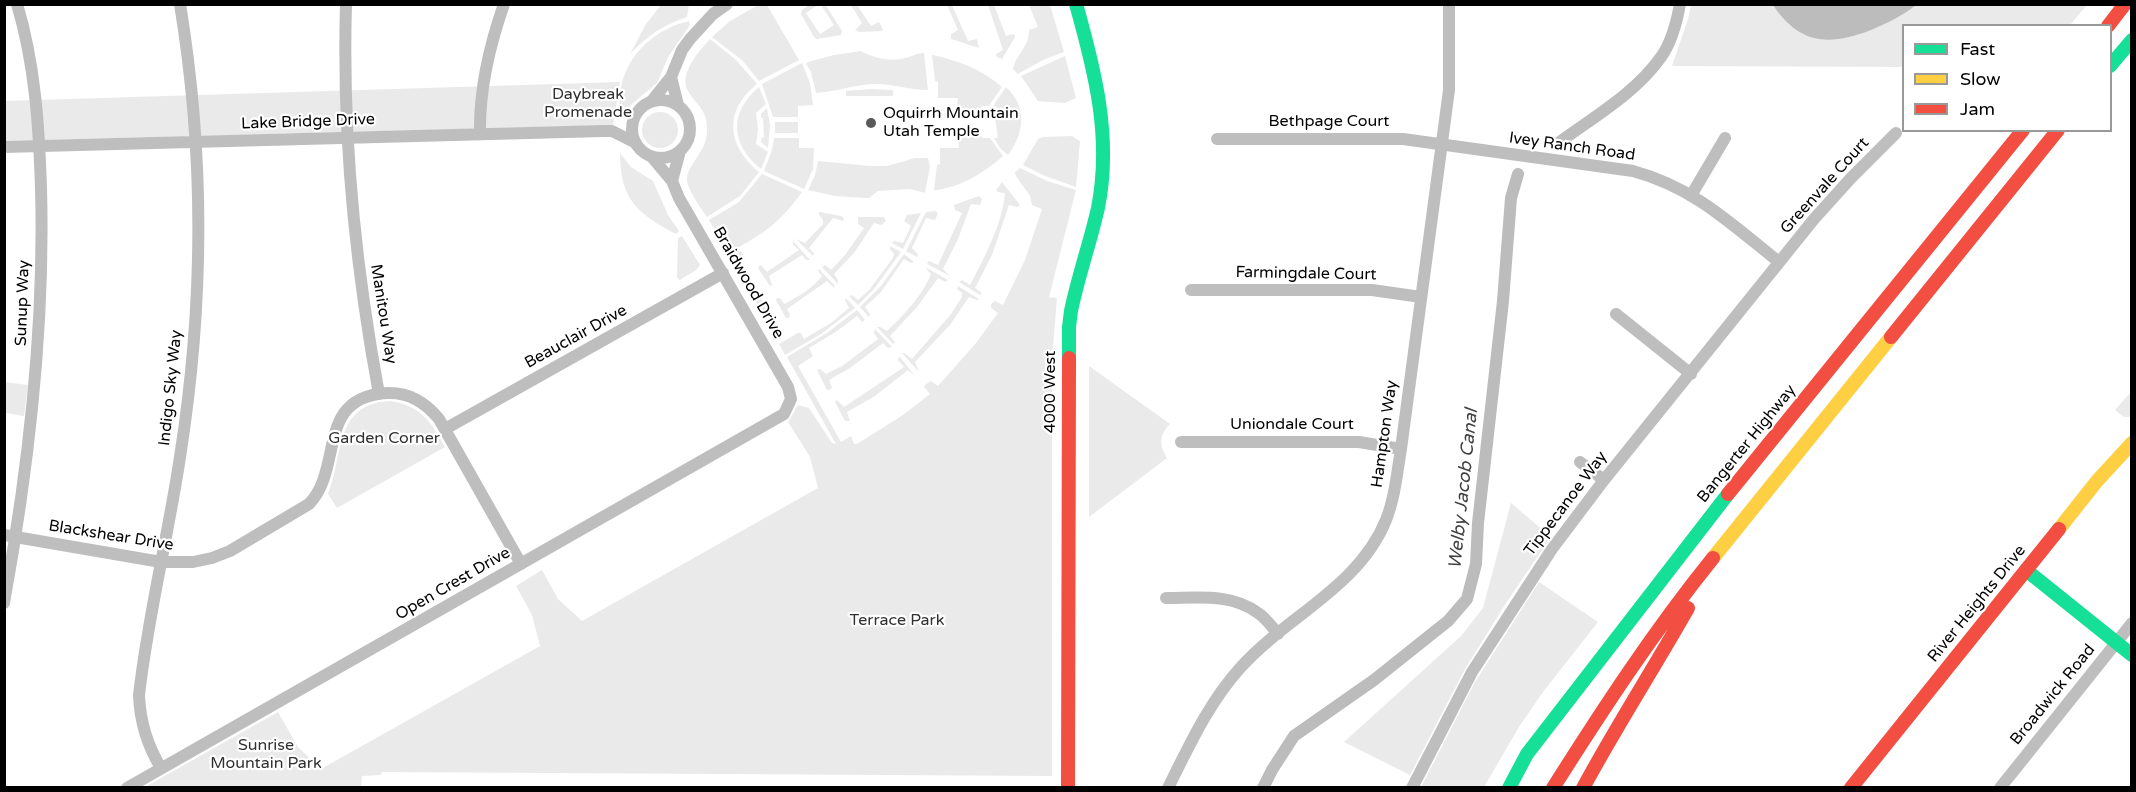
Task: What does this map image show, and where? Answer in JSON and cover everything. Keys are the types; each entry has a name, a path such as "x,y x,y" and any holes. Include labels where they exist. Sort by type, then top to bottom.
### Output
{"main road":[{"name":"4000 West","path":"1068,788 1068,338 1075,285 1098,206 1103,158 1100,93 1076,4"},
{"path":"2110,24 2125,4"},
{"path":"2112,64 2132,40"},
{"name":"Bangerter Highway","path":"1503,784 1730,491 2021,132"},
{"path":"1553,788 1642,652 1683,595 2056,132"},
{"name":"River Heights Drive","path":"1851,788 2097,481 2132,443"},
{"path":"1583,788 1609,739 1671,639 1722,545"},
{"path":"2026,570 2132,655"}],"street":[{"name":"Sunup Way","path":"4,603 10,536 31,434 40,322 42,231 39,146 32,72 17,4"},
{"name":"Indigo Sky Way","path":"161,768 150,748 143,728 140,695 180,456 196,310 200,217 197,142 180,4"},
{"name":"Manitou Way","path":"346,4 347,138 357,257 379,394"},
{"path":"480,134 481,98 486,61 504,4"},
{"path":"651,102 668,101 678,105 687,115 690,128 688,141 680,151 669,157 651,156 636,143 632,131 634,118 651,102 671,77 682,50 690,39 713,14 727,4"},
{"name":"Hampton Way","path":"1167,788 1221,691 1247,661 1344,580 1372,547 1386,520 1401,449 1449,81 1449,4"},
{"path":"671,77 678,105"},
{"name":"Lake Bridge Drive","path":"612,131 634,118"},
{"name":"Lake Bridge Drive","path":"4,147 612,131 636,143"},
{"name":"Greenvale Court","path":"1779,262 1832,198 1896,133"},
{"path":"1692,194 1725,138"},
{"name":"Bethpage Court","path":"1216,139 1399,139 1441,145"},
{"name":"Ivey Ranch Road","path":"1441,145 1625,170 1663,181 1692,194 1779,262"},
{"path":"672,181 680,151"},
{"name":"Braidwood Drive","path":"651,156 672,181 679,198 788,387 790,403"},
{"name":"Tippecanoe Way","path":"1412,788 1453,706 1497,630 1552,549 1604,480 1779,262"},
{"name":"Beauclair Drive","path":"445,429 723,273"},
{"name":"Farmingdale Court","path":"1191,290 1372,290 1421,297"},
{"path":"1616,314 1691,374"},
{"path":"379,394 399,394 417,400 433,411 521,564"},
{"name":"Blackshear Drive","path":"10,536 161,562 193,562 221,555 303,510 315,499 323,486 333,436 339,421 354,404 379,394"},
{"name":"Open Crest Drive","path":"127,788 781,416 790,403"},
{"name":"Uniondale Court","path":"1181,441 1359,442 1401,449"},
{"path":"1580,462 1604,480"},
{"path":"1166,598 1214,598 1236,602 1257,612 1278,634"},
{"name":"Broadwick Road","path":"2000,788 2132,623"}],"green space":[{"path":"760,4 767,5 799,60 759,81 743,61 712,37 730,21"},
{"path":"810,4 818,5 806,13 820,34 834,25 821,5 825,4 842,31 841,35 817,39 814,37 801,14 802,10"},
{"path":"661,5 689,5 687,17 656,32 630,54 646,24"},
{"path":"851,5 857,5 871,26 879,22 882,31 859,32 855,30 862,23"},
{"path":"947,5 952,5 968,41 977,39 979,48 951,39 951,34 958,30"},
{"path":"988,5 994,5 1006,36 1014,34 1015,37 1002,59 996,54 1003,50"},
{"path":"1029,5 1050,5 1064,52 1043,60 1018,74 1013,69 1027,42 1029,30 1038,27"},
{"path":"1691,5 2087,5 2071,24 1902,24 1902,67 1672,66"},
{"path":"689,21 690,25 668,57 657,83 632,104 618,121 622,83 626,71 639,51 666,29"},
{"path":"710,39 736,60 757,84 738,105 733,128 740,151 759,172 740,196 707,217 688,185 688,172 703,147 707,124 704,113 688,91 686,77 692,63"},
{"path":"861,51 871,56 894,60 924,53 928,90 872,84 816,93 811,72 806,64 808,62"},
{"path":"932,55 969,66 1002,87 989,106 981,106 980,112 956,113 958,98 938,98 938,82 935,81"},
{"path":"1065,56 1076,98 1065,103 1038,101 1021,76"},
{"path":"802,63 810,83 813,105 798,106 798,117 773,117 762,84"},
{"name":"Daybreak Promenade","path":"620,82 613,125 5,141 4,101"},
{"path":"759,87 766,104 756,113 758,130 756,144 768,152 761,169 744,150 737,129 742,107"},
{"path":"1006,87 1018,103 1021,112 1018,138 1008,155 994,138 998,138 995,118 997,107 993,106"},
{"path":"893,90 893,96 846,96 846,91"},
{"path":"767,108 770,125 768,148 761,142 762,137 764,138 761,114"},
{"path":"660,112 673,117 678,130 673,143 660,148 647,143 642,130 647,117"},
{"path":"775,122 798,122 798,133 775,133"},
{"path":"957,132 980,133 982,138 990,138 1003,156 971,179 952,187 934,190 937,165 940,164 940,148 959,148"},
{"path":"1072,136 1080,141 1076,187 1023,165 1038,139"},
{"path":"774,138 799,138 799,148 814,148 813,169 804,189 764,171"},
{"path":"620,153 631,167 653,181 668,215 679,231 676,234 651,220 634,204 623,183"},
{"path":"915,158 928,158 930,167 925,193 910,189 878,191 869,198 865,198 835,196 808,190 818,161 887,166"},
{"name":"Terrace Park","path":"1020,168 1047,181 1076,190 1049,297 1057,298 1052,360 1052,776 382,772 381,775 362,776 361,787 145,787 278,712 298,747 321,769 540,646 532,615 516,586 542,570 558,599 582,621 818,488 810,457 788,422 798,405 809,408 832,443 836,444 787,357 827,333 857,310 865,320 862,322 857,316 809,348 813,356 798,366 841,442 851,436 854,444 857,444 903,415 930,394 924,387 925,385 931,381 938,386 976,343 998,313 991,308 991,304 995,301 1003,305 1025,260 1042,209 1032,205 1030,196 1016,176 1015,172"},
{"path":"762,174 802,192 769,228 728,253 709,220 739,202"},
{"path":"1002,182 1020,205 1017,207 1009,205 992,255 975,288 982,293 980,295 959,282 962,280 970,285 992,240 1001,216 1005,193 996,190"},
{"path":"979,196 982,199 980,205 971,204 958,239 943,269 950,276 927,264 929,261 938,265 962,213 955,210 954,205"},
{"path":"926,212 938,213 935,220 926,218 912,248 918,254 917,257 906,251"},
{"path":"818,213 844,218 843,221 833,218 809,248 814,253 813,256 796,239 805,243 823,224"},
{"path":"921,213 903,249 892,243 894,241 903,243 911,226 904,221 907,215"},
{"path":"858,217 884,217 886,221 881,225 874,223 854,253 834,274 838,284 822,267 825,265 831,270 845,255 864,228 858,224"},
{"path":"682,236 700,265 680,280 677,277 678,238"},
{"path":"793,241 810,260 806,260 802,255 769,276 772,285 770,286 758,268 759,266 761,265 767,272 799,250 793,245"},
{"path":"890,246 901,252 874,289 858,305 849,296 852,295 858,300 869,290 893,258 894,254"},
{"path":"741,251 745,259 741,262 774,321 771,328 730,257"},
{"path":"904,254 914,262 911,263 904,259 881,292 865,307 870,314 869,317 860,307 881,286"},
{"path":"925,267 948,280 945,282 938,278 917,307 890,336 895,342 893,344 877,327 887,331 912,305 931,274"},
{"path":"819,269 835,286 833,287 827,281 787,309 790,315 786,318 777,298 780,298 784,304 805,292 822,276"},
{"path":"958,286 979,299 969,297 950,325 915,362 919,372 902,353 912,359 951,314 962,297 962,293 957,289"},
{"path":"846,298 855,308 821,334 785,355 779,344 798,333 801,333 804,339 831,323 849,308"},
{"path":"875,329 892,347 888,348 883,343 850,368 829,380 832,388 827,390 817,370 820,369 826,374 842,366 878,339 874,333"},
{"path":"899,356 915,376 908,370 875,396 847,412 850,421 845,421 835,402 837,400 844,407 904,367 898,360"},
{"path":"1089,366 1170,424 1161,440 1167,458 1089,517"},
{"path":"5,382 28,385 24,416 5,413"},
{"path":"2129,394 2131,396 2131,417 2124,417 2115,410"},
{"name":"Garden Corner","path":"390,401 401,403 424,416 445,447 337,508 328,494 344,434 359,411 372,404"},
{"path":"1511,503 1551,537 1465,669 1410,775 1344,742 1461,636 1483,608"},
{"path":"1539,582 1598,622 1543,692 1519,727 1484,787 1421,787 1475,682"}],"shaded area":[{"path":"1773,5 1916,5 1895,19 1871,30 1829,40 1805,35 1783,18"}],"waterway":[{"name":"Welby Jacob Canal","path":"1557,144 1626,94 1651,70 1668,45 1680,4"},
{"name":"Welby Jacob Canal","path":"1263,788 1294,736 1374,680 1448,621 1467,599 1476,564 1478,523 1503,301 1511,198 1518,174"}],"traffic: fast":[{"path":"1069,358 1071,311 1098,208 1103,156 1095,80 1076,4"},
{"path":"2112,64 2132,40"},
{"path":"1509,788 1527,754 1728,494"},
{"path":"2026,570 2132,655"}],"traffic: slow":[{"path":"1713,558 1891,337"},
{"path":"2059,529 2097,481 2132,443"}],"traffic: jam":[{"path":"2110,24 2125,4"},
{"path":"1728,494 2021,132"},
{"path":"1891,337 2056,132"},
{"path":"1068,788 1069,358"},
{"path":"1851,788 2059,529"},
{"path":"1553,788 1630,671 1713,558"},
{"path":"1583,788 1688,608"}],"place":[{"name":"Oquirrh Mountain Utah Temple","path":"871,123"}],"park label":[{"name":"Sunrise Mountain Park","path":"266,755"}]}
